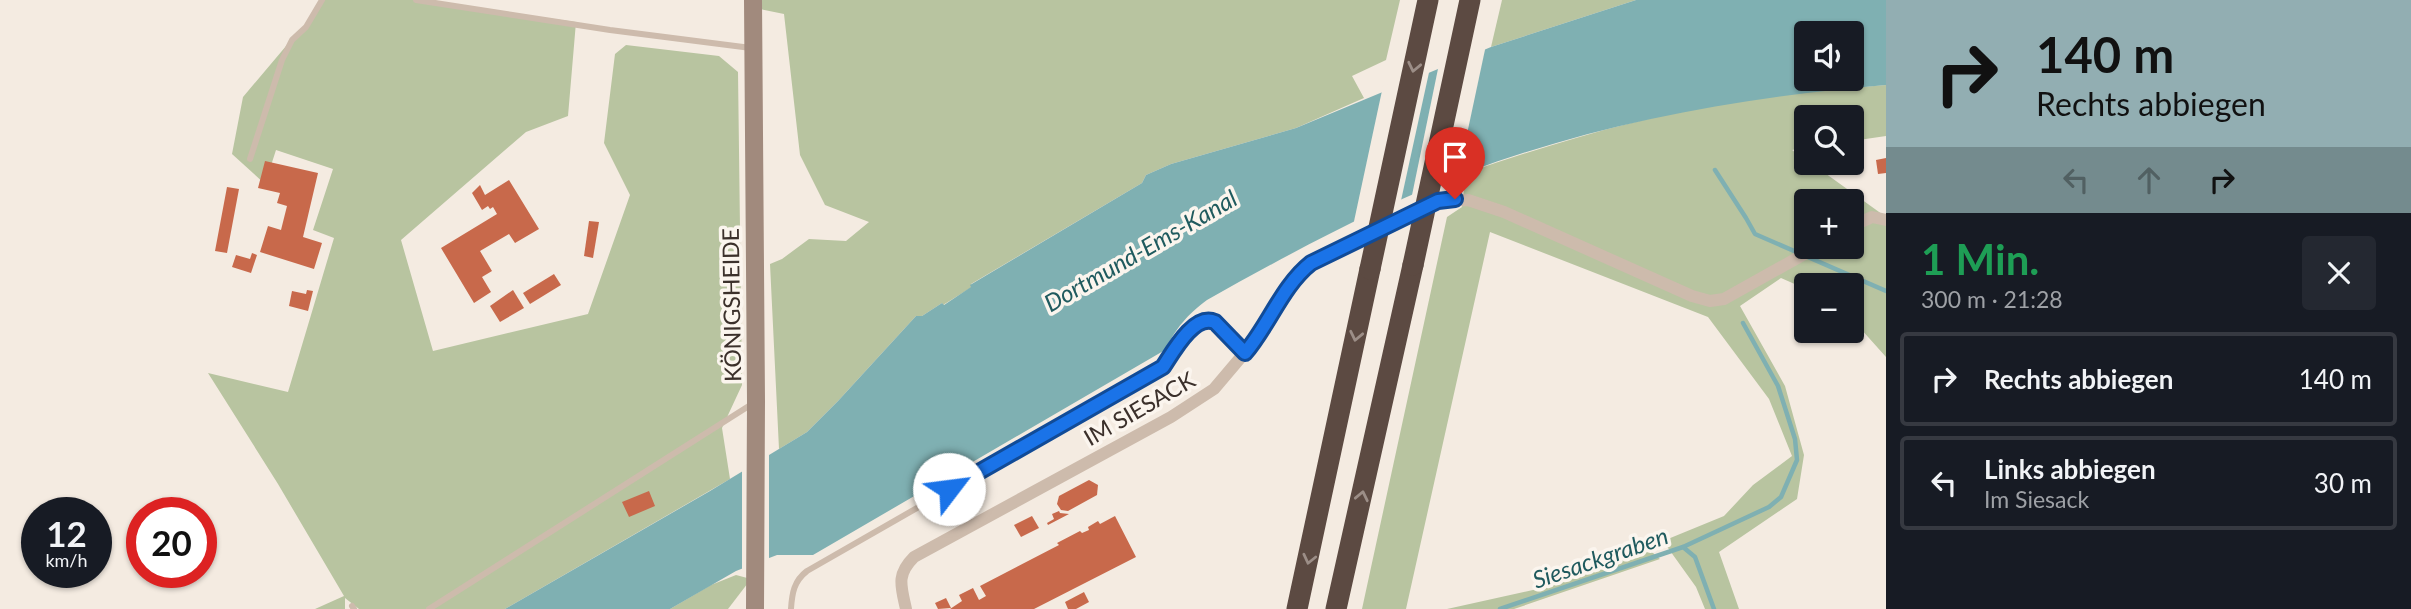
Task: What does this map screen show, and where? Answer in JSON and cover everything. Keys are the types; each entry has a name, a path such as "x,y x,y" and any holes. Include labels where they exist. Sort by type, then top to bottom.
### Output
{"highway":[{"path":"1297,609 1428,0"},
{"path":"1336,609 1470,0"}],"main road":[{"name":"KÖNIGSHEIDE","path":"753,0 755,609"}],"street":[{"name":"IM SIESACK","path":"906,609 901,575 914,556 1171,417 1214,389 1258,337 1300,272 1311,263 1438,201 1468,200 1504,212 1692,296 1710,301 1724,299 1795,259"},
{"path":"1864,221 1872,217 1886,220"}],"lane":[{"path":"250,159 282,60 292,40 306,27 322,0"},
{"path":"416,0 610,30 754,48"},
{"path":"791,609 797,579 807,571 1163,367 1181,341 1200,322 1215,322 1245,353"},
{"path":"429,609 756,401"}],"green space":[{"path":"322,0 416,0 576,22 568,116 526,132 401,240 433,351 588,314 630,195 604,143 615,54 626,45 719,56 738,72 742,385 722,428 730,479 505,609 359,609 345,598 345,609 315,609 344,596 208,373 288,392 334,238 313,230 333,169 276,150 265,184 232,154 243,97 292,39 307,28"},
{"path":"760,0 1400,0 1386,60 1352,76 1364,98 1296,128 1171,164 1146,175 1142,183 971,284 972,287 943,305 942,303 922,316 916,316 807,432 779,449 770,264 782,259 809,239 846,241 869,222 825,205 800,155 784,14 760,9"},
{"path":"1502,0 1636,0 1491,47"},
{"path":"1886,85 1886,136 1864,139 1864,105 1794,105 1794,175 1828,175 1847,189 1794,189 1794,259 1864,259 1864,201 1886,217 1886,357 1864,332 1864,273 1794,273 1794,284 1781,278 1740,306 1785,386 1804,455 1797,499 1719,552 1739,609 1705,609 1696,587 1663,541 1724,516 1753,485 1792,456 1769,399 1708,317 1490,232 1406,609 1362,609 1447,217 1462,207 1466,173 1568,140 1672,113 1814,91 1864,91 1864,87"},
{"path":"1646,547 1660,559 1514,609 1447,609 1533,590"},
{"path":"736,575 751,579 728,609 670,609 711,585"}],"water":[{"name":"Dortmund-Ems-Kanal","path":"1636,0 1886,0 1886,85 1864,87 1864,21 1794,21 1794,91 1825,91 1674,114 1570,139 1468,172 1368,215 1207,300 1183,322 1165,350 813,555 777,555 736,571 670,609 505,609 807,432 916,316 922,316 942,303 944,305 971,287 970,285 1142,183 1146,175 1171,164 1296,128 1491,47"}],"pier":[{"path":"1486,45 1457,181 1411,200 1439,64"},
{"path":"1430,68 1400,205 1353,226 1383,86"},
{"path":"769,451 769,562 742,572 742,467"}],"building":[{"path":"1886,158 1886,173 1878,174 1876,160"},
{"path":"265,161 318,173 303,237 322,243 314,269 260,252 268,226 281,230 287,206 277,203 280,193 258,188"},
{"path":"509,180 539,229 515,243 509,234 480,251 492,271 482,277 491,292 474,303 441,248 497,214 493,207 490,209 488,206 482,210 472,193 480,185 485,195"},
{"path":"227,187 239,189 227,253 215,251"},
{"path":"589,221 599,222 593,258 584,256"},
{"path":"252,253 257,255 251,273 232,267 236,255 250,259"},
{"path":"554,274 561,285 530,304 523,293"},
{"path":"307,290 313,291 308,311 289,306 292,291 306,294"},
{"path":"513,290 524,308 500,322 490,306"},
{"path":"1089,480 1098,485 1097,495 1068,511 1061,510 1057,504 1059,496"},
{"path":"649,491 655,506 629,517 622,502"},
{"path":"1059,511 1069,514 1048,525 1047,523 1054,519 1052,514"},
{"path":"1032,516 1039,528 1021,537 1014,525"},
{"path":"1115,516 1136,557 1034,609 950,609 962,601 959,595 973,588 979,600 986,596 980,586 1059,545 1057,543 1080,531 1082,533 1089,530 1088,527 1098,521 1100,524"},
{"path":"1084,592 1089,602 1076,609 1068,609 1065,602"},
{"path":"946,598 951,608 938,609 935,603"}],"waterway":[{"path":"1715,170 1755,234 1886,291"},
{"path":"1683,547 1769,507 1781,497 1797,460 1795,439 1778,386 1743,323"},
{"name":"Siesackgraben","path":"1500,609 1683,547 1695,557 1714,609"}],"route":[{"path":"949,489 1163,367 1181,341 1200,322 1215,322 1245,353 1289,286 1311,263 1438,201 1455,199"}]}
